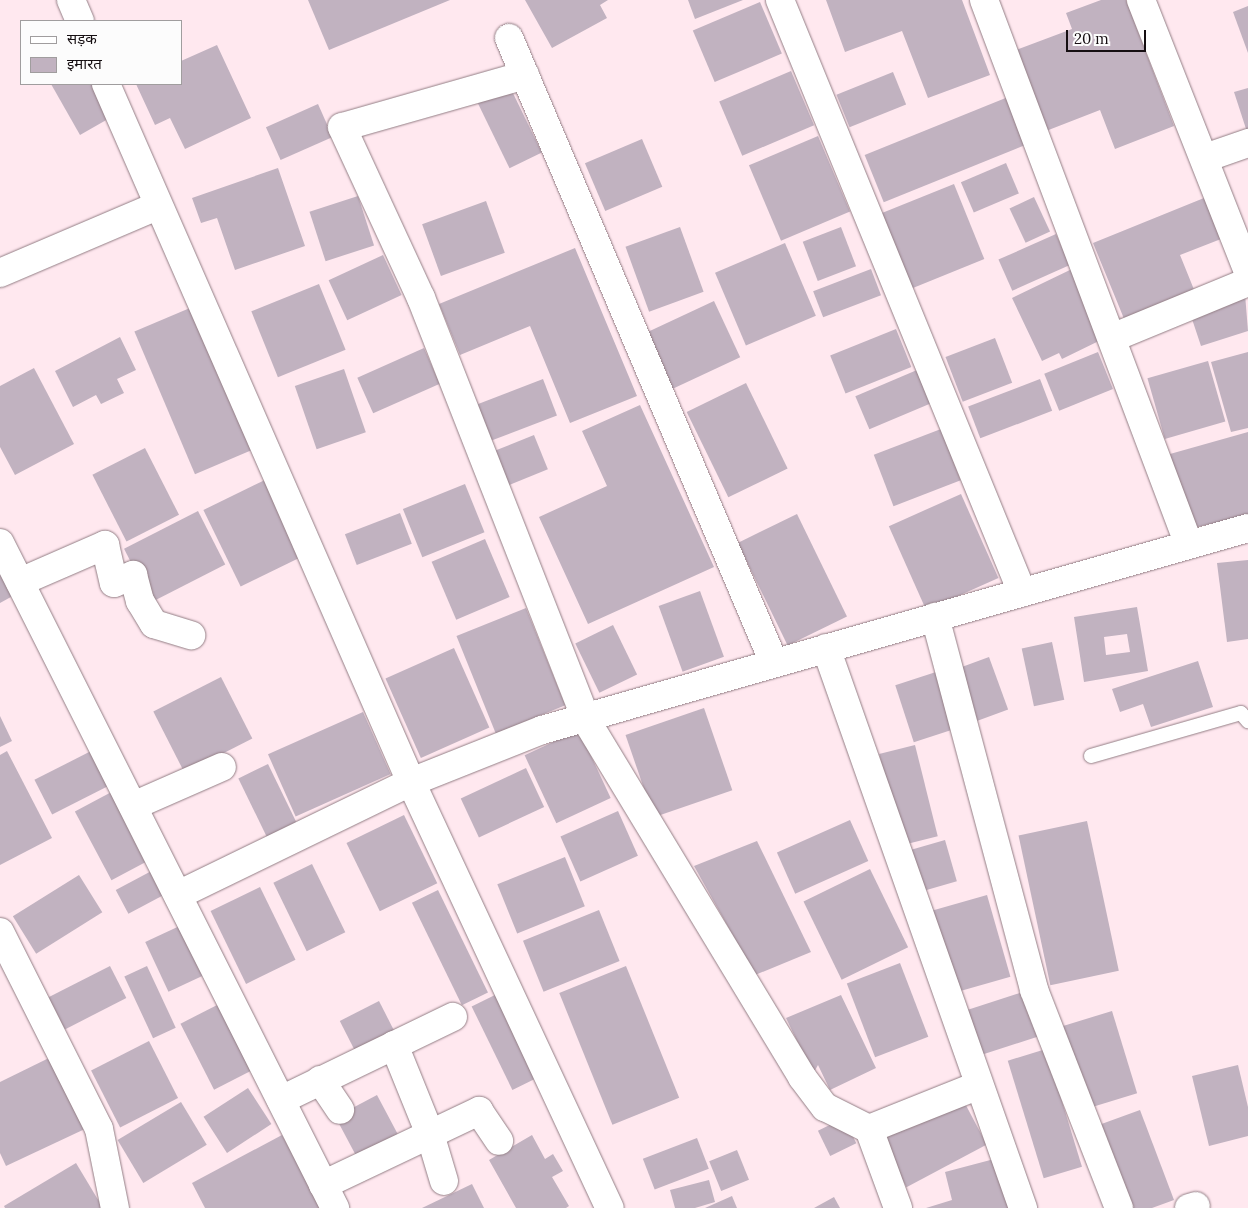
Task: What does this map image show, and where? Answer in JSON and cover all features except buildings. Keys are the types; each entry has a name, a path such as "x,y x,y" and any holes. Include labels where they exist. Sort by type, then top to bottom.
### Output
{"street":[{"path":"71,0 80,20"},
{"path":"780,0 1022,592"},
{"path":"984,0 1189,545"},
{"path":"1141,0 1205,158 1248,272"},
{"path":"510,38 774,663"},
{"path":"525,75 342,127 421,298 586,720 802,1077 825,1108 869,1129 898,1208"},
{"path":"106,85 157,206 411,782 610,1208"},
{"path":"1205,158 1248,143"},
{"path":"0,273 157,206"},
{"path":"1112,338 1248,282"},
{"path":"178,895 411,782 542,730 586,720 774,663 1248,528"},
{"path":"0,543 329,1196 430,1134 479,1111 499,1141"},
{"path":"20,582 105,545 114,583 133,575 140,601 154,624 191,635"},
{"path":"935,617 1034,990 1119,1208"},
{"path":"826,648 1022,1208"},
{"path":"133,806 222,767"},
{"path":"0,932 99,1129 115,1208"},
{"path":"280,1100 453,1017"},
{"path":"394,1045 430,1134 444,1181"},
{"path":"320,1080 340,1110"},
{"path":"869,1129 979,1085"}],"lane":[{"path":"1091,756 1246,714"}]}
